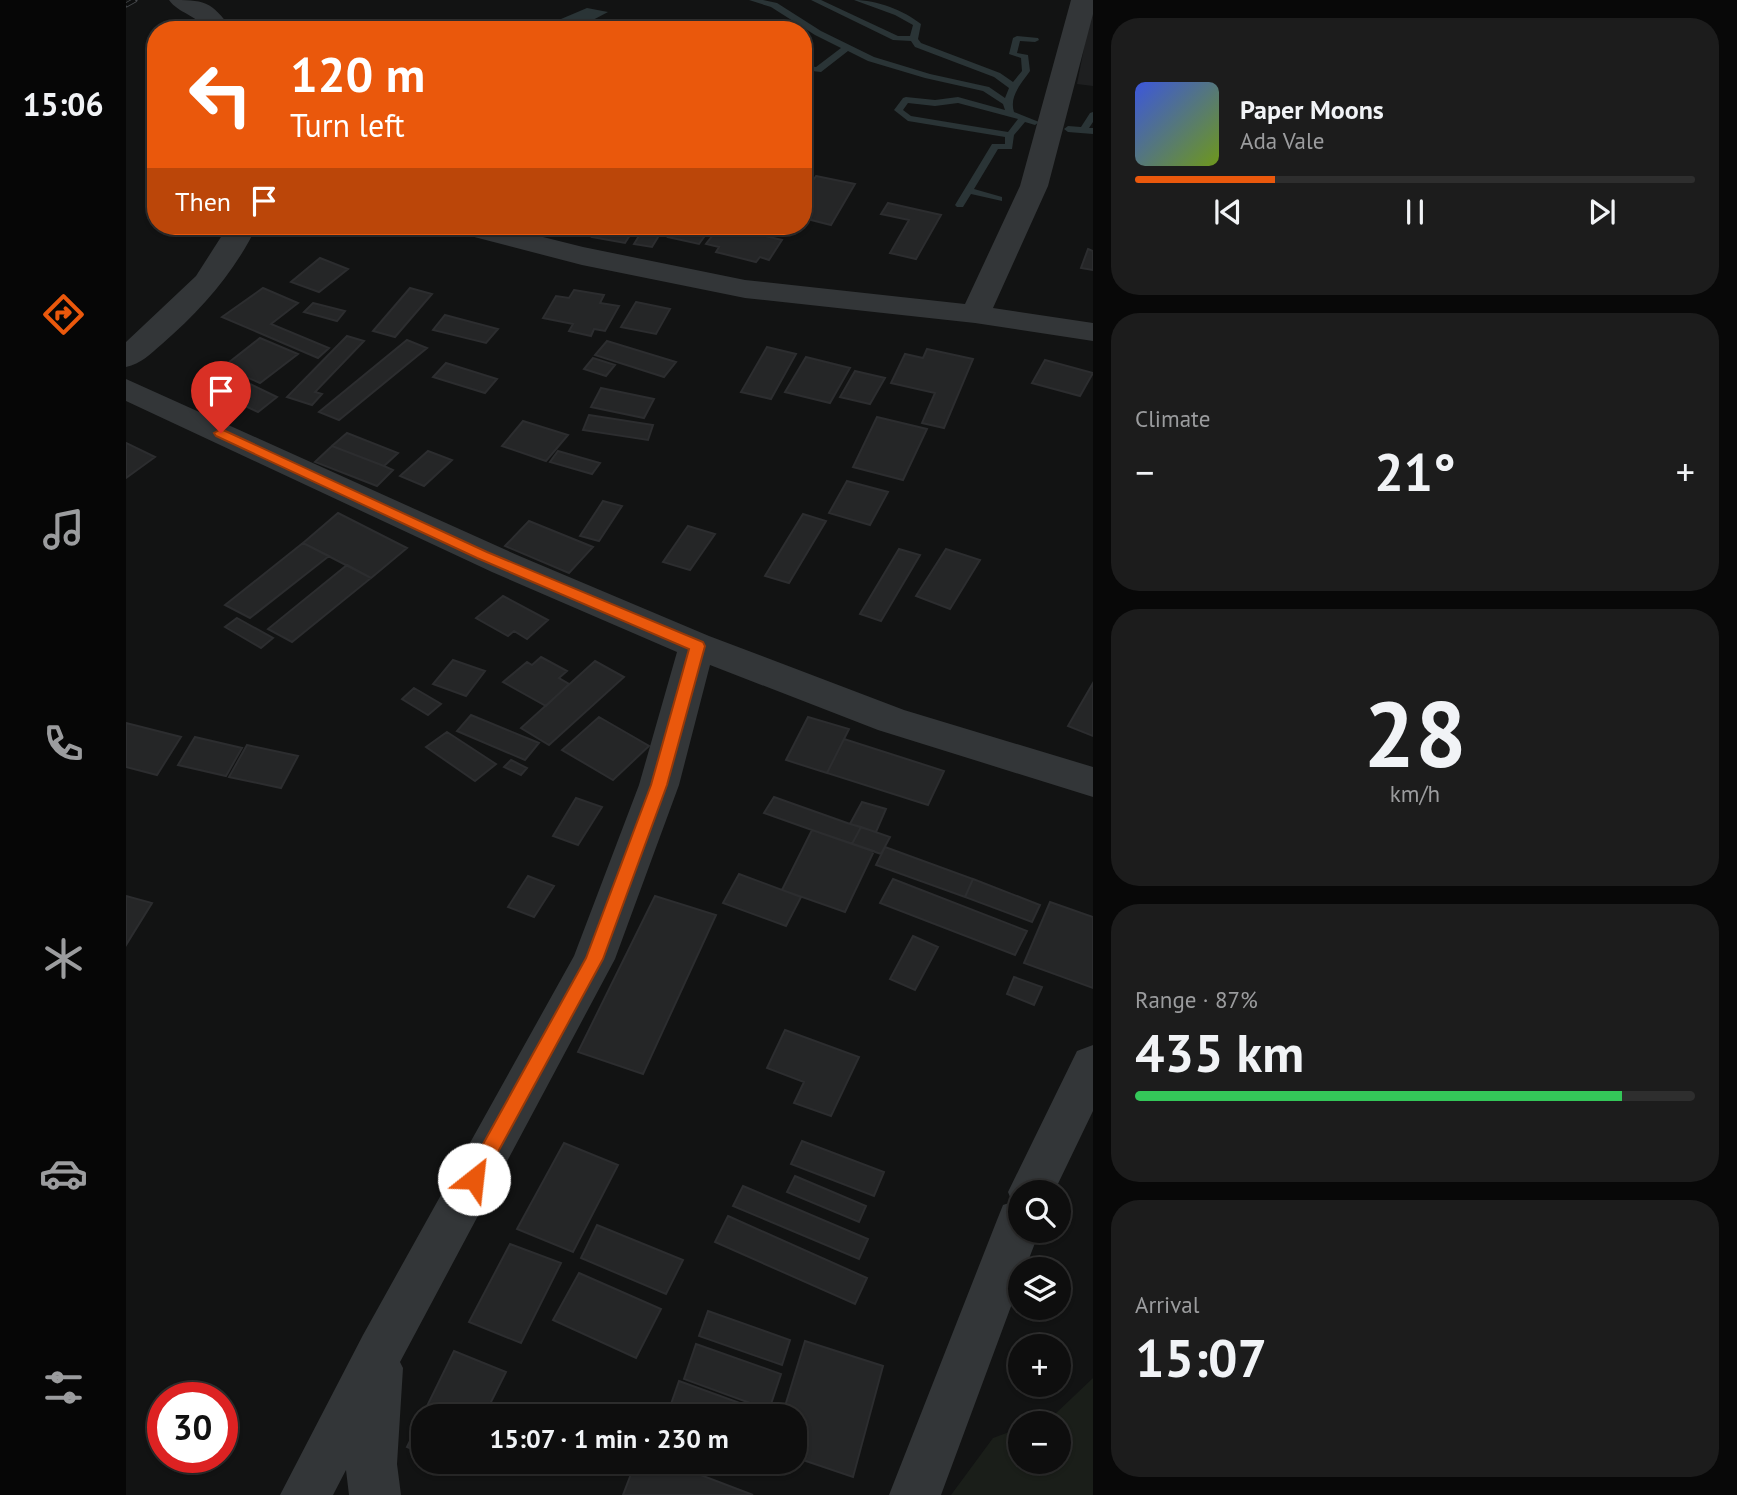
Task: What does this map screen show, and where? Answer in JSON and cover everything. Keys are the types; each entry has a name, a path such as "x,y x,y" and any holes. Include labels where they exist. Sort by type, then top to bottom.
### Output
{"street":[{"path":"182,0 208,14 213,21"},
{"path":"975,314 1034,187 1084,0"},
{"path":"126,358 191,303 232,250 238,235"},
{"path":"500,235 582,256 745,289 975,314 1093,332"},
{"path":"126,389 482,555 697,646 893,720 1093,782"},
{"path":"306,1495 380,1351 594,959 659,785 697,646"},
{"path":"1037,1180 1093,1064"},
{"path":"915,1495 1011,1243"},
{"path":"375,1495 371,1464 380,1351"}],"shaded area":[{"path":"1093,2 1093,86 1077,84"},
{"path":"587,8 608,12 591,21 556,21"},
{"path":"1093,1378 1093,1495 951,1495 993,1438 1008,1432 1008,1474 1071,1474 1071,1411 1058,1411"}],"building":[{"path":"816,176 855,184 831,225 812,220 812,182"},
{"path":"888,203 941,215 916,259 890,253 909,220 881,214"},
{"path":"593,235 630,235 625,243 592,237"},
{"path":"640,235 659,235 652,247 634,244"},
{"path":"669,235 706,235 699,244 668,237"},
{"path":"713,235 761,235 782,240 769,260 760,257 756,262 716,252 719,247 706,244"},
{"path":"1088,249 1093,251 1093,270 1081,268"},
{"path":"320,258 348,269 319,292 291,282"},
{"path":"263,288 298,303 271,324 329,348 318,358 222,317"},
{"path":"410,288 432,294 395,337 373,331"},
{"path":"574,290 604,295 600,303 619,306 605,331 594,329 591,336 569,331 573,324 543,318 556,296 569,298"},
{"path":"636,302 670,309 656,334 621,327"},
{"path":"313,303 345,311 337,321 304,312"},
{"path":"445,315 498,329 486,343 433,330"},
{"path":"347,336 364,341 315,392 322,394 312,405 287,397"},
{"path":"260,338 298,354 260,383 223,367"},
{"path":"407,340 427,348 339,420 319,412"},
{"path":"607,341 676,362 664,377 595,355"},
{"path":"767,347 796,354 771,399 741,392"},
{"path":"927,349 973,359 944,428 922,423 935,393 891,383 905,354 923,358"},
{"path":"806,357 850,368 830,403 785,392"},
{"path":"593,358 615,365 606,376 584,369"},
{"path":"1045,360 1093,373 1080,396 1032,383"},
{"path":"446,363 497,379 485,393 433,377"},
{"path":"855,371 885,378 870,404 840,397"},
{"path":"240,379 277,397 258,412 220,394"},
{"path":"601,388 654,399 644,418 591,407"},
{"path":"589,415 653,425 648,440 583,430"},
{"path":"877,417 927,429 903,480 853,467"},
{"path":"523,421 568,435 546,461 502,446"},
{"path":"347,433 398,453 384,466 332,446"},
{"path":"126,443 155,457 126,478"},
{"path":"332,446 393,470 377,486 315,462"},
{"path":"428,451 452,460 424,486 400,476"},
{"path":"558,451 600,463 592,474 550,462"},
{"path":"847,481 888,492 870,525 829,513"},
{"path":"603,501 622,506 599,541 580,536"},
{"path":"338,513 407,548 371,578 303,543"},
{"path":"803,514 826,521 789,583 765,576"},
{"path":"529,521 593,547 569,573 505,546"},
{"path":"688,526 715,534 690,570 663,562"},
{"path":"303,543 329,556 250,618 225,605"},
{"path":"899,549 920,555 881,621 860,614"},
{"path":"946,549 980,560 950,609 916,596"},
{"path":"347,565 371,578 292,642 268,629"},
{"path":"503,596 548,620 527,639 514,631 508,636 476,618"},
{"path":"237,618 273,638 261,648 225,627"},
{"path":"541,657 567,671 559,678 569,684 546,706 503,682 527,662 532,665"},
{"path":"453,660 485,671 466,696 433,684"},
{"path":"595,661 624,677 549,745 521,728"},
{"path":"1093,683 1093,736 1068,726"},
{"path":"414,688 441,704 428,715 402,699"},
{"path":"471,715 539,743 525,760 457,731"},
{"path":"599,717 649,746 613,780 562,750"},
{"path":"808,717 849,729 827,773 786,760"},
{"path":"126,723 181,737 157,775 126,767"},
{"path":"447,732 496,764 475,781 426,747"},
{"path":"195,737 242,748 226,776 178,765"},
{"path":"844,739 944,771 928,805 827,773"},
{"path":"247,745 298,756 281,788 229,777"},
{"path":"511,760 527,768 521,775 504,767"},
{"path":"774,797 861,827 852,844 764,813"},
{"path":"576,798 602,807 578,845 553,836"},
{"path":"862,802 886,809 876,832 850,824"},
{"path":"861,827 890,837 881,854 852,844"},
{"path":"812,830 874,851 845,912 782,890"},
{"path":"885,847 973,879 965,897 876,865"},
{"path":"739,874 801,897 786,926 723,903"},
{"path":"528,876 554,886 534,917 508,907"},
{"path":"893,879 1027,931 1015,955 880,903"},
{"path":"973,879 1040,905 1032,922 965,897"},
{"path":"126,896 152,903 126,945"},
{"path":"655,896 716,915 643,1074 578,1052"},
{"path":"1050,902 1093,917 1093,988 1024,963"},
{"path":"913,936 938,947 915,990 890,979"},
{"path":"1014,977 1042,987 1034,1005 1007,994"},
{"path":"785,1030 859,1057 831,1116 794,1103 804,1082 767,1068"},
{"path":"802,1141 884,1172 874,1196 791,1164"},
{"path":"564,1143 618,1165 573,1252 517,1229"},
{"path":"795,1176 866,1206 859,1222 787,1192"},
{"path":"743,1186 868,1239 859,1259 733,1206"},
{"path":"728,1216 867,1278 855,1304 715,1242"},
{"path":"597,1225 683,1260 666,1294 581,1258"},
{"path":"510,1244 561,1263 521,1343 469,1322"},
{"path":"579,1273 661,1309 636,1358 553,1320"},
{"path":"708,1311 790,1340 782,1365 699,1336"},
{"path":"805,1341 883,1366 853,1477 807,1461 807,1404 786,1404"},
{"path":"696,1344 781,1374 771,1404 753,1404 684,1379"},
{"path":"454,1351 506,1372 490,1404 428,1404"},
{"path":"679,1381 742,1404 671,1404"},
{"path":"631,1474 698,1474 753,1495 623,1495"}],"waterway":[{"path":"753,0 774,5 799,21"},
{"path":"815,0 896,38 914,39"},
{"path":"858,0 898,13 917,24 914,39"},
{"path":"812,29 847,47"},
{"path":"1014,87 1026,71 1025,57 1013,54 1017,38 1035,40"},
{"path":"914,39 918,45 997,75 1014,87"},
{"path":"812,69 818,70 847,47"},
{"path":"847,47 871,59 986,89 1007,103"},
{"path":"1007,103 1014,87"},
{"path":"1010,114 958,100 935,103 906,100 898,110 908,118 1010,135"},
{"path":"1007,103 1010,114"},
{"path":"1010,114 1023,118"},
{"path":"1084,129 1093,115"},
{"path":"1010,135 1023,118"},
{"path":"1023,118 1035,122"},
{"path":"1068,129 1093,131"},
{"path":"960,205 995,146 1009,147 1010,135"},
{"path":"969,191 999,199"}],"railway":[{"path":"126,5 135,0"}],"route":[{"path":"221,433 482,555 697,646 659,785 594,959 474,1179"}]}
